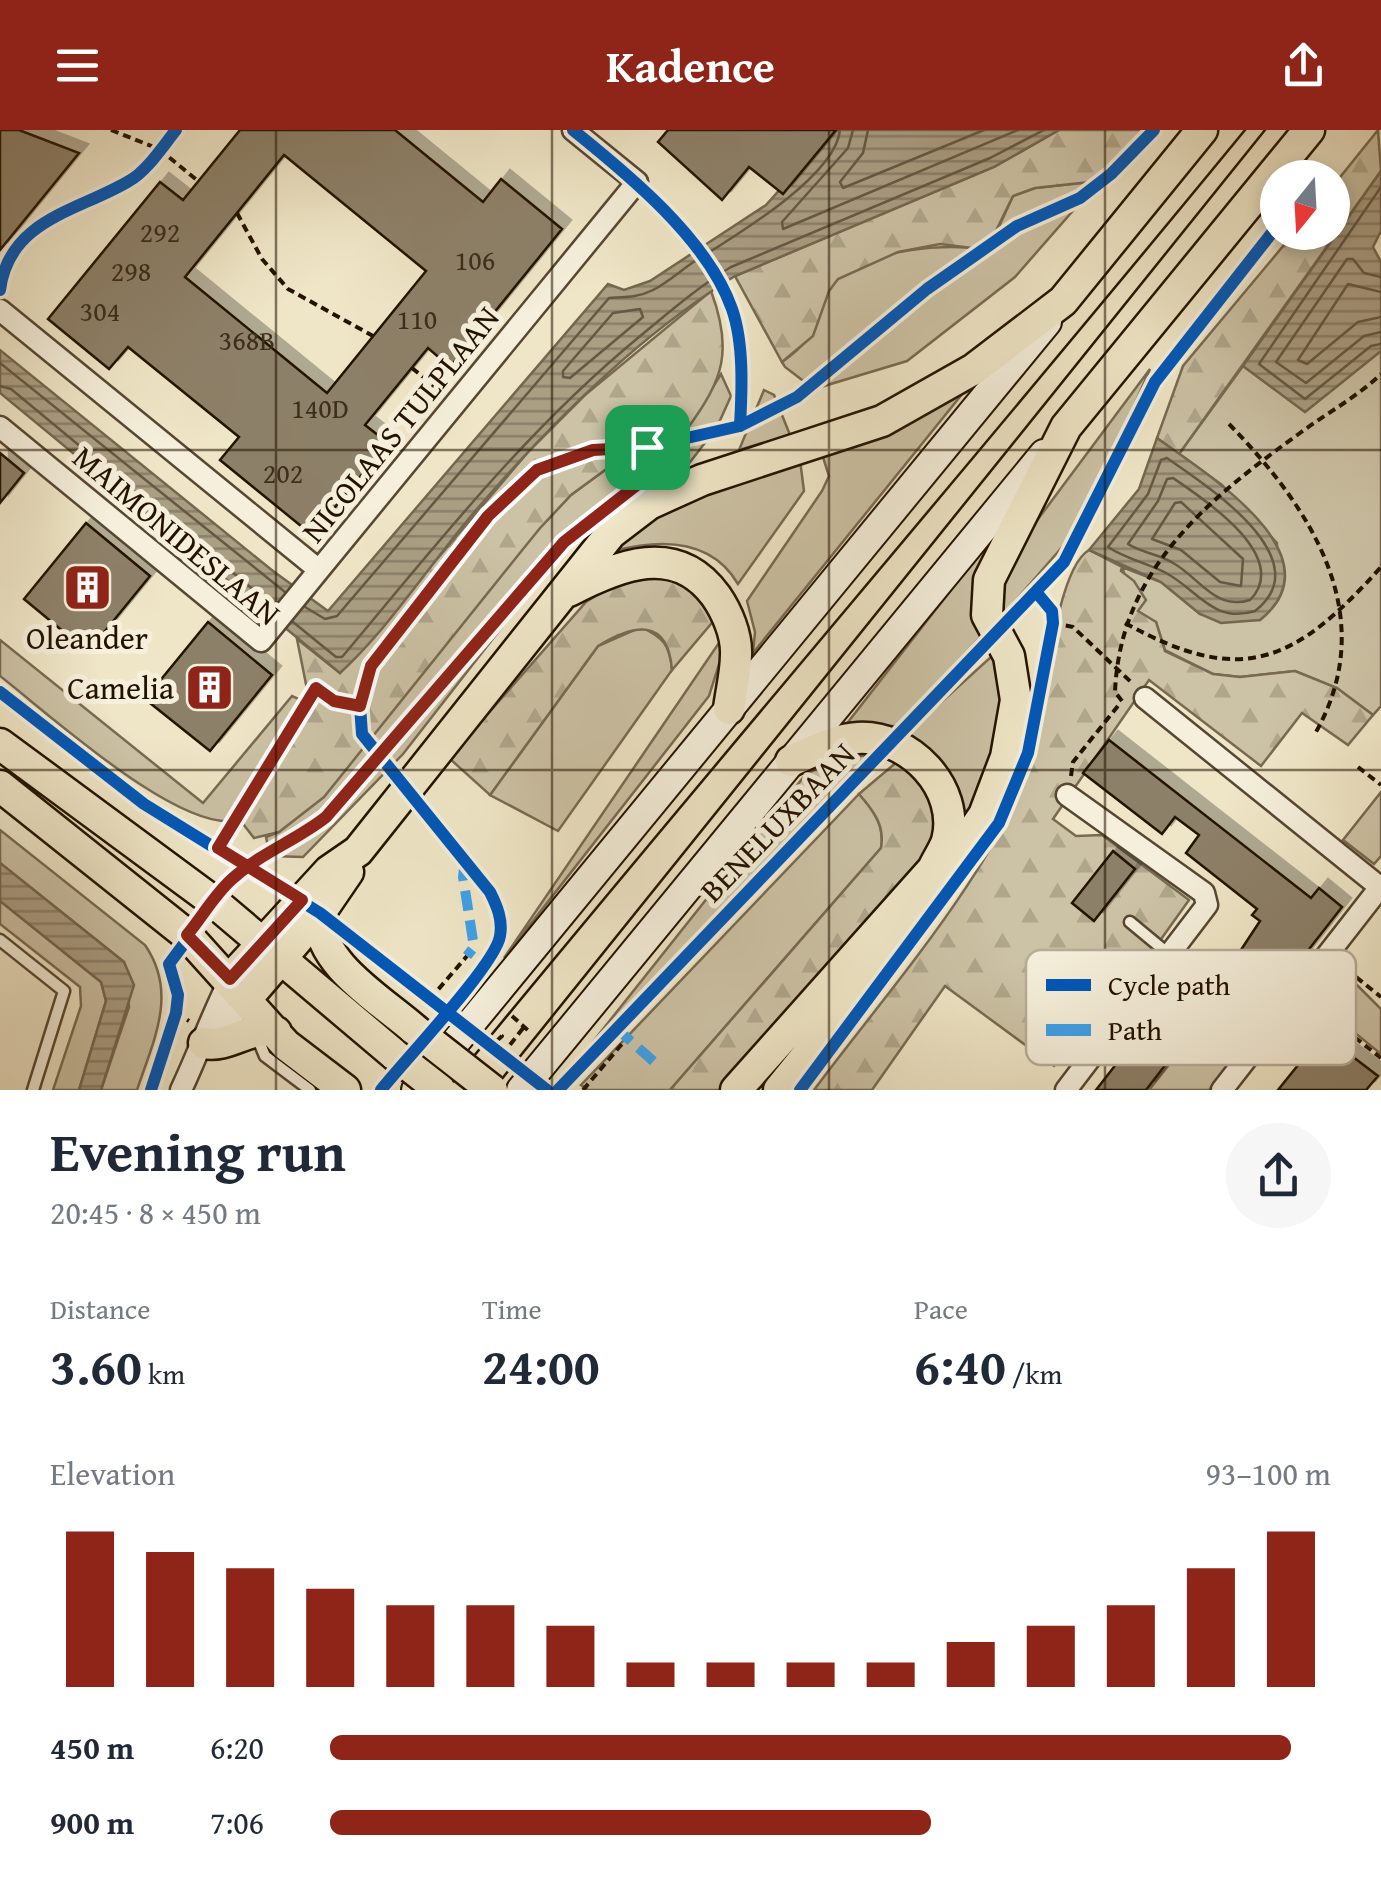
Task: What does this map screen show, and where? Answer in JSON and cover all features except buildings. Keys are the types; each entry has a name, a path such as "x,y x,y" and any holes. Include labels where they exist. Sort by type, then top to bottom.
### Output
{"main road":[{"path":"416,1090 1202,130"},
{"name":"BENELUXBAAN","path":"519,1078 791,761 1309,130"},
{"path":"238,989 320,913 344,882 358,851 434,750 610,533 649,504 702,480 882,421 974,370 1064,301"},
{"name":"BENELUXBAAN","path":"779,1090 888,955 984,815 1006,757 1016,700 1009,656 987,615 989,580 1066,428"},
{"path":"566,592 607,571 641,561 671,562 691,571 726,611 737,652 729,709"},
{"path":"736,1090 933,869 948,838 944,802 933,775 916,756 891,743 858,738 791,761"},
{"path":"0,744 214,902 440,1090"},
{"path":"0,786 187,935 238,989 265,1031 344,1090"},
{"path":"278,954 329,871 358,851"},
{"path":"320,913 325,955 492,1090"},
{"path":"204,1043 221,1046 265,1031"}],"street":[{"name":"NICOLAAS TULPLAAN","path":"0,310 312,579 638,182 573,130"},
{"name":"MAIMONIDESLAAN","path":"0,428 266,633 312,579"},
{"path":"1145,698 1381,887 1332,950"},
{"path":"1067,796 1204,893 1206,905 1175,950"},
{"path":"181,1090 204,1043 219,1034 238,989"},
{"path":"1066,1090 1086,1065"},
{"path":"1222,1090 1241,1065"}],"lane":[{"path":"1130,922 1164,950"},
{"path":"0,940 64,991 33,1090"},
{"path":"265,1031 266,1056 310,1090"}],"path":[{"path":"112,130 159,150 198,182"},
{"path":"237,213 262,259 288,289 373,336"},
{"path":"412,368 455,404"},
{"path":"1122,701 1115,692 1116,665 1125,623 1146,580 1193,521 1239,480 1381,374"},
{"path":"1229,424 1318,524"},
{"path":"1125,623 1185,654 1246,659 1286,647 1324,626 1381,567"},
{"path":"1344,583 1350,601"},
{"path":"1050,642 1052,617 1073,627 1116,665 1145,698"},
{"path":"218,848 320,691 301,678"},
{"path":"1067,796 1073,762 1122,701 1145,698"},
{"path":"1316,732 1338,705"},
{"path":"1358,767 1381,784"},
{"path":"203,840 234,858"},
{"path":"450,1014 431,999 467,956"},
{"path":"1356,977 1381,997"},
{"path":"172,1023 178,994"},
{"path":"512,1016 531,1032"},
{"path":"500,1045 524,1027"},
{"path":"604,1040 616,1028"},
{"path":"477,1035 500,1045 519,1078"},
{"path":"583,1090 627,1038"},
{"path":"1356,1038 1381,1058"}],"green space":[{"path":"1059,130 1144,130 1099,181 1035,188 1013,196 989,245 980,249 940,244 898,252 838,279 829,291 813,336 782,362 735,276 994,167"},
{"path":"1378,130 1381,171 1350,214 1350,165"},
{"path":"1099,181 1015,277 907,361 814,389 782,362 808,338 828,292 855,267 875,258 920,249 980,249 996,233 1013,196 1035,188"},
{"path":"1280,250 1325,250 1179,454 1157,438 1183,366"},
{"path":"711,291 722,330 721,363 709,395 687,429 650,437 571,495 540,528 324,797 279,832 254,838 240,820 274,771 310,704 297,639 340,673 529,451 585,395"},
{"path":"1381,351 1381,706 1373,715 1337,688 1295,671 1240,677 1213,674 1165,650 1156,622 1137,611 1122,567 1161,582 1200,614 1260,620 1278,600 1277,543 1222,485 1179,454 1243,366 1305,412"},
{"path":"1150,369 1083,523 1004,614 1000,599 1009,558"},
{"path":"721,374 731,396 717,427 684,470 610,502 583,523 403,754 303,857 270,856 266,837 279,832 540,528 571,495 650,437 687,429"},
{"path":"764,390 774,395 790,435 739,450"},
{"path":"963,393 753,653 755,632 747,601 822,491 829,476 822,454 902,426"},
{"path":"800,460 804,491 738,584 727,569 699,550 666,544 614,551 652,516 675,503"},
{"path":"993,536 977,585 984,633 897,726 845,726"},
{"path":"1089,550 1122,567 1121,571 1134,581 1146,600 1138,611 1156,622 1165,651 1213,674 1240,677 1295,671 1337,688 1373,715 1348,745 1302,713 1261,766 1149,680 1053,819 1076,836 1102,835 1189,900 1153,950 1026,950 1026,1045 945,986 872,1090 814,1090 941,924 999,833 1021,788 1035,745 1053,640 1077,562"},
{"path":"667,576 689,583 716,618 672,670 664,641 656,633 624,633 598,646 490,795 449,758 586,602 614,584"},
{"path":"641,627 664,643 672,670 558,831 490,795 598,646"},
{"path":"0,640 203,803 292,696 310,704 274,771 240,820 215,820 185,810 151,791 0,676"},
{"path":"721,640 723,652 709,696 504,958"},
{"path":"992,656 1008,689 997,745 958,838 904,736"},
{"path":"869,755 588,1048 806,774 837,759"},
{"path":"898,761 923,777 936,817 926,866 730,1090 670,1090 881,848 877,819 859,794"},
{"path":"1381,792 1381,856 1374,864 1343,840"},
{"path":"859,794 877,819 881,848 670,1090 588,1090 581,1085"},
{"path":"0,830 145,945 155,963 160,981 160,1016 137,1090 101,1090 129,1007 124,962 0,863"},
{"path":"0,901 101,982 106,1001 79,1090 53,1090 81,1006 80,987 0,924"},
{"path":"1356,984 1381,1009 1381,1054 1356,1034"},
{"path":"1169,1065 1229,1065 1209,1090 1149,1090"}],"water":[{"path":"833,130 1059,130 994,167 735,276 663,327 594,386 530,450 471,516 375,637 340,673 0,393 0,350 328,611 608,284 624,290 650,281 766,205"},
{"path":"1381,171 1381,231 1373,247 1381,262 1381,351 1305,412 1243,366 1325,250 1350,250 1350,215"},
{"path":"1157,438 1231,493 1275,543 1285,569 1281,595 1260,620 1221,623 1200,614 1161,582 1089,550 1139,489"},
{"path":"0,863 124,962 134,985 101,1090 79,1090 106,1001 101,982 0,901"}],"tram line":[{"path":"446,1090 1245,130"},
{"path":"493,1090 1265,130"}],"marked path":[{"path":"465,861 463,877 474,947 467,956"},
{"path":"616,1028 660,1067"}],"cycle path":[{"path":"0,290 6,266 32,232 136,177 176,130"},
{"path":"573,130 664,210 721,283 739,337 740,426"},
{"path":"381,1090 483,968 495,950 501,924 490,892 362,734 360,706 371,666 488,515 537,470 593,450 647,447 740,426 797,397 927,289 1017,226 1080,198 1111,174 1154,130"},
{"path":"558,1090 1064,562 1155,382 1260,248"},
{"path":"151,1090 176,1013 178,995 169,964 232,879 326,817 564,542 639,484 647,447"},
{"path":"800,1090 999,823 1028,753 1053,623 1052,611 1037,593"},
{"path":"0,692 144,804 320,913 547,1090"}],"place":[{"name":"Oleander","path":"87,587"},
{"name":"Camelia","path":"209,687"}],"route":[{"path":"647,447 593,450 537,470 488,516 371,666 360,706 334,701 316,688 294,718 218,848 251,867 302,900 230,979 187,935 232,879 251,867 291,842 326,817 564,542 638,484 647,447"}]}
